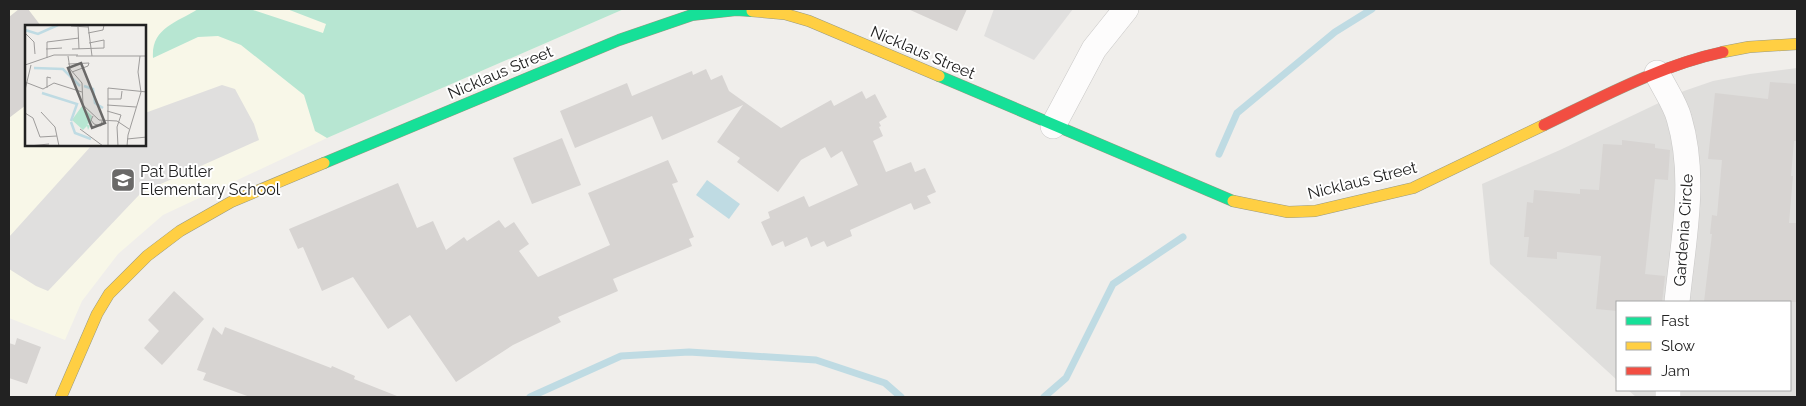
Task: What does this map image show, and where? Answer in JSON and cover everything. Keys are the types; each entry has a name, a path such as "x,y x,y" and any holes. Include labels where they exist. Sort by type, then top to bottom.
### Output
{"street":[{"path":"1053,126 1094,49 1126,9"},
{"name":"Nicklaus Street","path":"61,397 97,314 109,294 147,256 180,231 232,202 619,40 692,15 736,10 785,14 809,21 1230,200 1288,212 1316,211 1413,188 1562,116 1657,73 1706,56 1749,47 1797,44"},
{"name":"Gardenia Circle","path":"1657,73 1679,116 1687,150 1689,183 1677,301"}],"shaded area":[{"name":"Pat Butler Elementary School","path":"9,9 624,9 327,138 163,215 118,254 82,301 65,340 9,318"},
{"path":"994,9 1073,9 1034,60 984,36"},
{"path":"1797,68 1797,397 1636,397 1629,391 1791,391 1791,301 1616,301 1616,379 1490,264 1482,184 1560,150 1684,91 1713,81"},
{"path":"222,85 235,89 254,124 259,140 140,194 48,291 36,286 9,269 9,237 91,146 146,146 146,113"}],"green space":[{"path":"198,9 250,9 323,33 326,24 287,9 624,9 327,138 315,131 304,95 241,45 218,36 198,37 153,58 153,48 161,33 167,27"}],"water":[{"path":"707,180 740,204 729,219 696,195"}],"building":[{"path":"19,9 28,9 40,25 25,25 25,106 9,118 9,17"},
{"path":"908,9 967,9 957,31"},
{"path":"706,69 711,80 722,75 729,91 781,128 831,100 834,106 862,91 866,99 875,94 887,117 879,122 883,136 873,141 886,172 911,162 915,172 925,168 936,192 927,196 931,203 914,210 911,203 850,230 852,236 827,247 824,241 811,247 807,237 785,247 783,241 772,246 761,222 770,218 768,212 804,196 809,207 858,185 842,151 831,158 825,147 801,160 778,192 737,162 740,158 717,142 743,105 662,140 652,116 575,148 560,111 627,83 632,96 692,71 693,75"},
{"path":"1770,82 1797,84 1797,141 1794,141 1789,223 1797,223 1797,302 1704,301 1712,234 1710,234 1712,215 1717,216 1722,160 1708,159 1715,93 1768,99"},
{"path":"562,138 581,185 532,204 513,158"},
{"path":"1622,140 1655,144 1655,148 1670,150 1668,180 1655,179 1645,274 1665,276 1662,301 1616,301 1616,311 1596,309 1601,256 1557,252 1557,259 1527,257 1529,237 1524,237 1527,202 1533,203 1534,190 1580,194 1580,189 1599,190 1603,144 1622,145"},
{"path":"668,160 678,182 672,184 694,237 689,239 692,246 613,279 618,291 558,317 561,322 513,345 456,382 410,315 388,329 353,277 322,291 303,247 298,249 289,229 398,183 417,228 433,221 446,250 464,237 467,241 499,220 505,228 514,222 529,244 519,251 538,277 610,245 588,193"},
{"path":"174,291 204,319 162,365 144,348 159,331 148,320"},
{"path":"213,327 222,335 225,327 331,368 332,366 355,376 354,379 397,397 250,397 203,380 206,373 197,370"},
{"path":"17,338 41,347 27,384 9,378 9,343 15,345"}],"waterway":[{"path":"1219,154 1237,113 1335,32 1372,9"},
{"path":"1044,397 1066,378 1113,284 1183,237"},
{"path":"530,397 621,356 689,352 816,360 885,383 901,397"}],"traffic: fast":[{"path":"324,163 619,40 692,15 736,10 752,11"},
{"path":"939,76 1233,201"}],"traffic: slow":[{"path":"752,11 785,14 809,21 939,76"},
{"path":"1723,52 1749,47 1797,44"},
{"path":"1233,201 1288,212 1315,211 1413,188 1544,125"},
{"path":"61,397 97,314 109,294 147,256 180,231 231,202 324,163"}],"traffic: jam":[{"path":"1544,125 1609,93 1654,74 1677,65 1723,52"}],"place":[{"name":"Pat Butler Elementary School","path":"123,180"}]}
